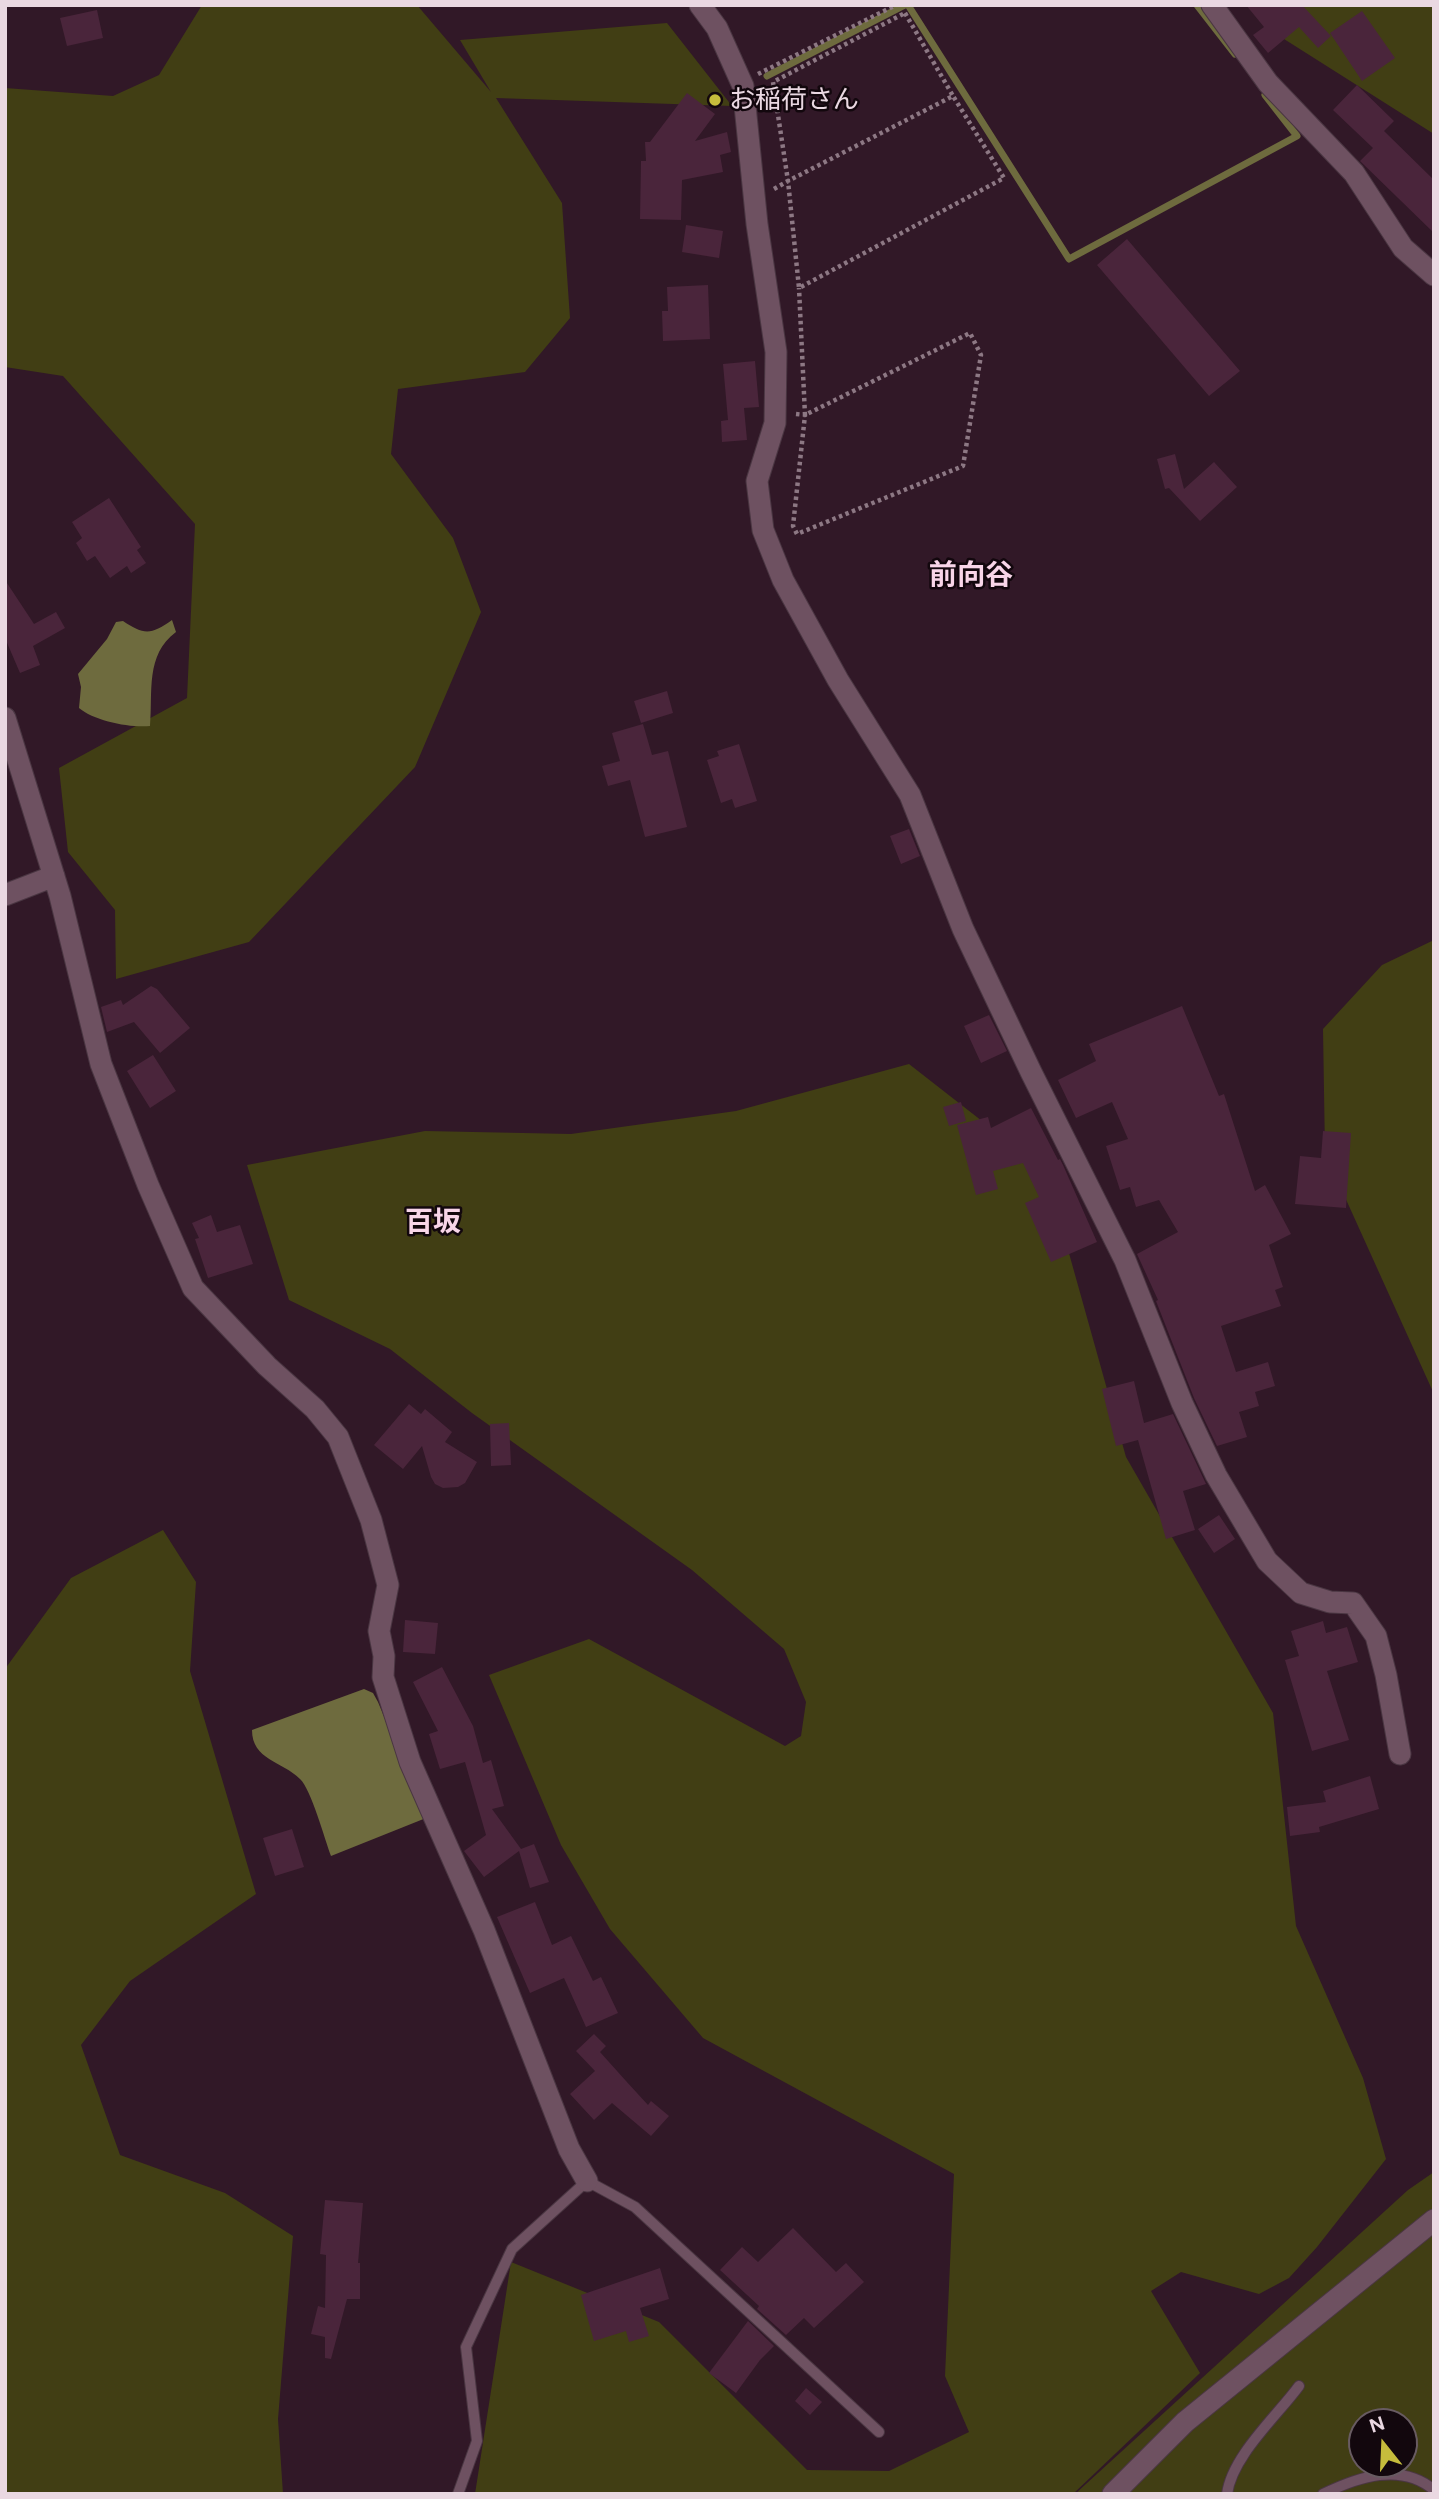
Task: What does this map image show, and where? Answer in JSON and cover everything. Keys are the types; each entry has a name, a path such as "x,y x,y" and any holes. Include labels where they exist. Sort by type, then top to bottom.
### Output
{"street":[{"path":"700,5 717,28 743,86 757,224 776,352 775,423 757,481 763,530 783,580 838,680 910,795 963,929 1125,1260 1182,1403 1216,1475 1266,1561 1301,1593 1330,1602 1353,1603 1376,1636 1400,1754"},
{"path":"1212,5 1268,83 1354,173 1403,248 1434,275"},
{"path":"5,718 54,876 102,1064 148,1185 193,1287 267,1366 315,1409 338,1437 371,1520 388,1585 379,1631 384,1656 383,1677 411,1762 484,1930 569,2149 587,2181"},
{"path":"5,895 54,876"},
{"path":"1113,2494 1185,2422 1434,2220"}],"lane":[{"path":"458,2494 477,2441 466,2347 512,2249 587,2181 635,2207 879,2432"},
{"path":"1227,2494 1239,2463 1299,2386"},
{"path":"1323,2494 1350,2481 1384,2474 1423,2481 1434,2490"}],"path":[{"path":"751,63 757,75 895,5"},
{"path":"799,288 1004,178 905,13 773,82 788,181 799,288 806,415 793,526 797,534 963,466 981,355 970,333 806,415"},
{"path":"788,181 953,96"}],"shaded area":[{"path":"202,5 417,5 491,92 460,40 667,23 732,106 496,98 562,203 570,318 525,372 398,389 391,454 453,538 481,612 415,767 249,942 116,979 115,910 68,852 59,768 187,698 195,524 63,376 5,367 5,88 113,96 159,75"},
{"path":"1260,5 1434,5 1434,134 1284,39"},
{"path":"172,620 176,632 159,652 152,675 150,726 113,723 94,717 79,708 81,687 78,674 107,639 116,622 123,621 142,631 153,631"},
{"path":"1434,940 1434,1394 1325,1153 1323,1029 1382,965"},
{"path":"909,1064 1046,1171 1126,1457 1273,1713 1296,1926 1363,2078 1386,2159 1317,2247 1289,2278 1259,2294 1181,2272 1151,2291 1200,2373 1073,2494 475,2494 511,2262 659,2322 807,2470 889,2471 969,2432 945,2376 954,2174 703,2038 610,1929 561,1845 489,1675 589,1639 785,1746 801,1736 806,1702 784,1649 692,1570 472,1413 390,1349 289,1300 247,1165 425,1131 571,1134 736,1111"},
{"path":"163,1530 196,1582 190,1671 256,1894 130,1981 81,2045 120,2155 225,2193 293,2236 278,2419 283,2494 5,2494 5,1669 71,1578"},
{"path":"364,1689 373,1693 378,1702 426,1818 331,1856 304,1785 293,1773 262,1754 253,1740 252,1730"},
{"path":"1434,2172 1434,2494 1075,2494 1408,2190"}],"building":[{"path":"1246,5 1302,5 1331,36 1318,48 1299,27 1268,53 1253,35 1264,27"},
{"path":"97,10 103,38 67,46 60,18"},
{"path":"1362,11 1395,58 1362,81 1330,33"},
{"path":"1357,85 1394,121 1384,131 1434,180 1434,233 1360,161 1373,148 1333,110"},
{"path":"687,93 715,114 695,141 727,132 731,152 720,155 723,172 682,180 681,220 640,219 641,161 646,161 645,142 650,142"},
{"path":"686,225 723,231 719,258 682,252"},
{"path":"1127,239 1240,371 1209,396 1097,265"},
{"path":"708,285 710,339 663,341 662,311 668,311 667,287"},
{"path":"755,361 759,407 744,408 747,440 722,442 721,421 728,420 723,364"},
{"path":"1175,454 1184,489 1214,462 1237,487 1200,521 1169,488 1165,489 1157,459"},
{"path":"109,498 141,547 137,550 146,563 131,573 127,566 110,578 95,556 87,561 76,543 82,538 72,522"},
{"path":"5,580 34,624 56,612 65,628 33,646 40,665 20,673 5,638"},
{"path":"667,691 673,713 641,723 634,701"},
{"path":"643,724 652,755 668,751 687,827 645,837 630,780 608,786 602,766 620,761 612,733"},
{"path":"739,744 757,801 735,808 732,799 721,803 707,760 719,756 717,751"},
{"path":"909,829 920,856 901,864 890,836"},
{"path":"151,986 157,989 190,1028 160,1053 134,1022 107,1032 101,1007 121,1000 123,1005"},
{"path":"1182,1006 1219,1096 1224,1094 1255,1191 1265,1185 1291,1234 1269,1245 1283,1287 1275,1290 1281,1306 1221,1326 1236,1372 1268,1362 1275,1386 1255,1392 1259,1406 1239,1412 1247,1437 1217,1446 1194,1398 1156,1301 1158,1300 1137,1254 1178,1232 1159,1200 1136,1207 1130,1187 1120,1190 1106,1146 1128,1139 1112,1102 1076,1118 1058,1080 1096,1061 1089,1044"},
{"path":"989,1015 1007,1051 981,1063 964,1026"},
{"path":"153,1055 176,1091 150,1108 127,1071"},
{"path":"961,1102 966,1121 949,1126 943,1107"},
{"path":"1031,1108 1063,1165 1097,1242 1051,1262 1025,1203 1039,1197 1023,1163 993,1171 998,1189 976,1195 957,1125 988,1117 991,1128"},
{"path":"1323,1131 1351,1133 1346,1208 1295,1204 1300,1156 1321,1158"},
{"path":"211,1215 217,1232 240,1225 253,1264 208,1278 195,1239 199,1238 192,1223"},
{"path":"1134,1381 1144,1423 1173,1414 1206,1484 1183,1491 1195,1530 1166,1539 1138,1440 1116,1446 1102,1389"},
{"path":"409,1404 421,1414 425,1409 452,1432 445,1442 477,1462 465,1483 458,1487 443,1488 435,1484 422,1446 403,1469 374,1445"},
{"path":"509,1423 511,1465 491,1466 490,1424"},
{"path":"1219,1515 1235,1539 1214,1553 1198,1529"},
{"path":"405,1620 438,1623 435,1654 403,1652"},
{"path":"1323,1621 1326,1633 1347,1627 1358,1662 1327,1671 1349,1740 1312,1751 1285,1660 1299,1656 1291,1631"},
{"path":"442,1667 473,1726 483,1763 491,1760 504,1806 492,1809 521,1849 534,1844 549,1882 530,1888 519,1851 484,1877 464,1851 486,1835 465,1762 440,1769 429,1734 438,1731 413,1682"},
{"path":"1370,1776 1379,1809 1319,1827 1320,1832 1290,1836 1287,1807 1326,1802 1323,1791"},
{"path":"292,1829 304,1867 275,1876 263,1838"},
{"path":"535,1902 552,1945 571,1936 593,1981 601,1977 618,2013 586,2027 564,1978 530,1993 497,1917"},
{"path":"594,2034 606,2046 600,2052 626,2081 648,2105 651,2101 669,2116 651,2136 612,2103 594,2120 570,2094 595,2071 576,2051"},
{"path":"325,2200 363,2203 358,2263 360,2299 347,2299 331,2359 325,2358 325,2337 311,2334 318,2306 325,2308 326,2255 320,2254"},
{"path":"793,2228 836,2272 846,2263 864,2282 814,2328 804,2318 786,2335 720,2270 742,2247 758,2262"},
{"path":"660,2268 669,2299 640,2308 649,2336 629,2342 626,2331 594,2341 581,2295"},
{"path":"748,2321 774,2346 736,2393 709,2373"},
{"path":"806,2388 822,2402 810,2415 795,2401"}],"waterway":[{"path":"767,76 905,5"},
{"path":"908,5 1069,259 1297,136 1265,95"},
{"path":"1197,5 1235,54"}],"place":[{"name":"お稲荷さん","path":"715,100"}],"district":[{"name":"前向谷","path":"971,576"},
{"name":"百坂","path":"433,1223"}]}
